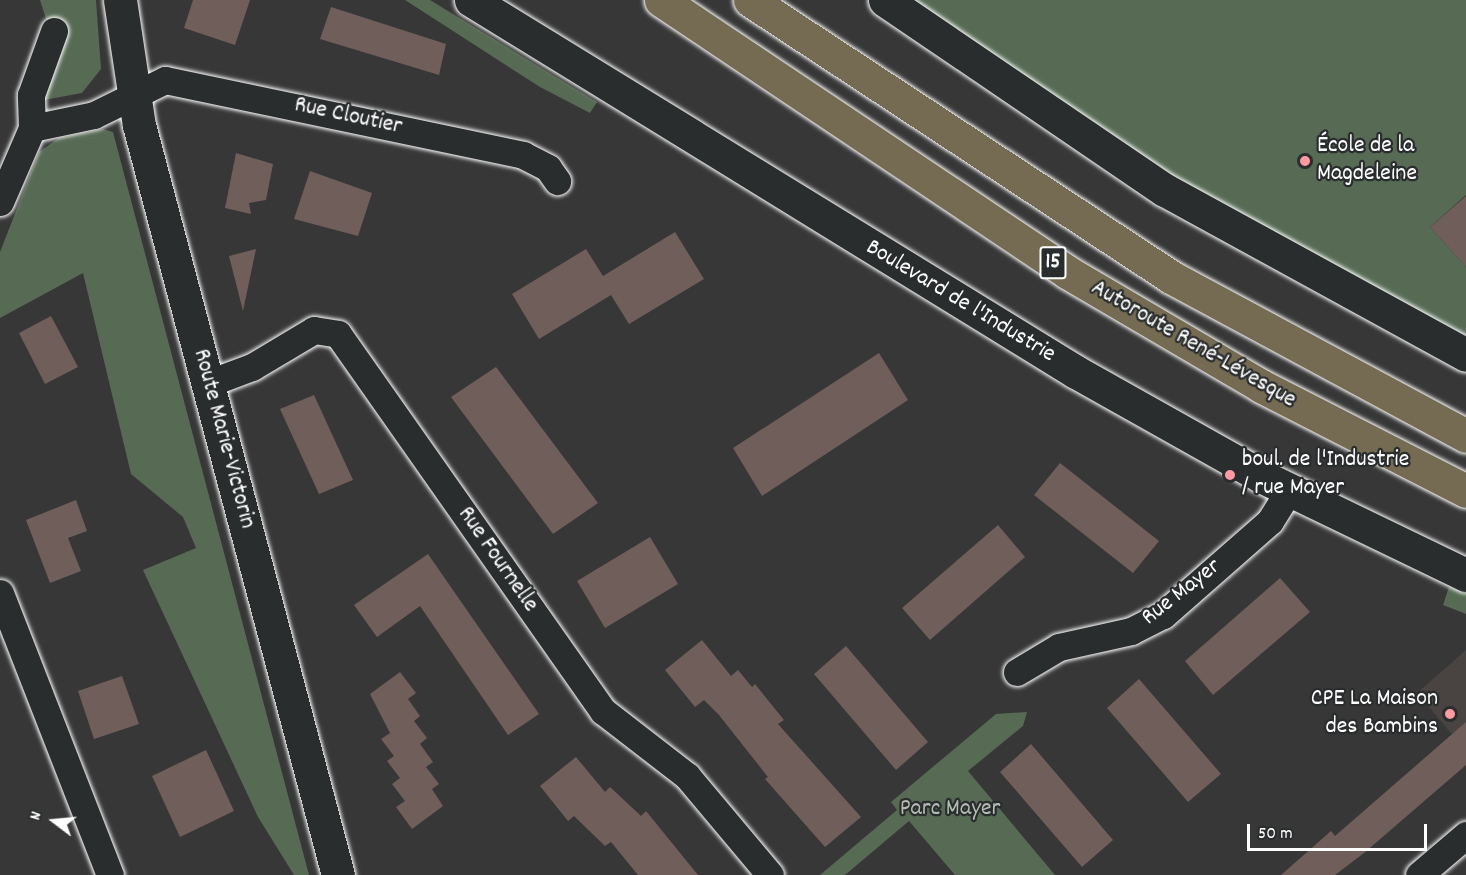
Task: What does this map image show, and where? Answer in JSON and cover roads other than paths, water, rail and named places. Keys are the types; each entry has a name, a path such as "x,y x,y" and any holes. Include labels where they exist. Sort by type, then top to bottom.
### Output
{"highway":[{"name":"Autoroute René-Lévesque","path":"661,0 1067,272 1261,386 1466,491"},
{"name":"Autoroute René-Lévesque","path":"750,0 1170,277 1466,436"}],"street":[{"name":"Route Marie-Victorin","path":"120,0 133,95 338,875"},
{"name":"Boulevard de l'Industrie","path":"471,0 1025,342 1289,490 1466,575"},
{"path":"885,0 1165,190 1466,355"},
{"path":"0,202 32,128 31,96 54,31"},
{"name":"Rue Cloutier","path":"32,128 94,115 133,95 172,80 523,155 548,168 556,181"},
{"name":"Rue Fournelle","path":"209,383 252,367 314,330 338,334 603,711 687,776 770,875"},
{"name":"Rue Mayer","path":"1017,672 1059,647 1131,631 1162,615 1270,521 1289,490"},
{"path":"0,593 110,875"},
{"path":"1419,875 1466,835"}],"place":[{"name":"École de la Magdeleine","path":"1305,161"},
{"name":"boul. de l'Industrie / rue Mayer","path":"1230,475"},
{"name":"CPE La Maison des Bambins","path":"1450,714"}],"park label":[{"name":"Parc Mayer","path":"950,810"}]}
